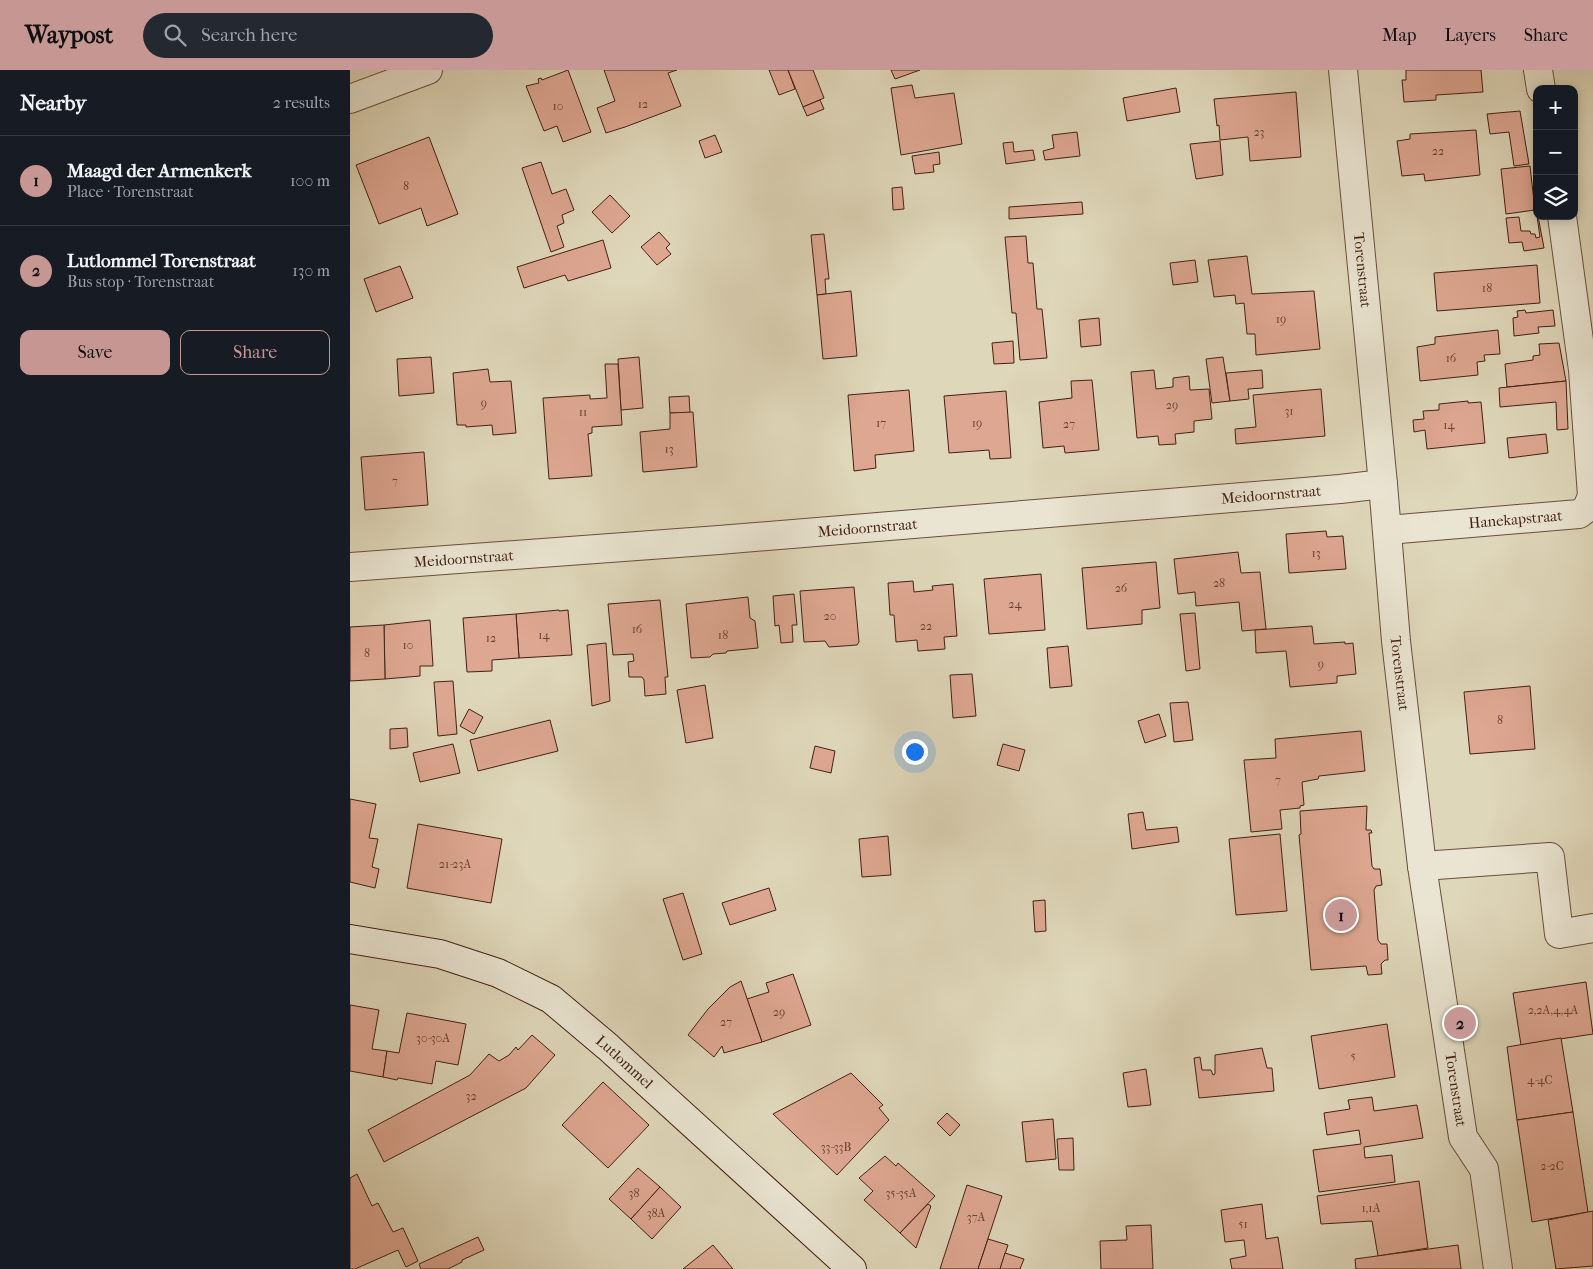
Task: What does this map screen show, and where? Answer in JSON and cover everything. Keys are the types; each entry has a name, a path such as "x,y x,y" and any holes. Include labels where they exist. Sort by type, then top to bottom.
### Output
{"street":[{"path":"350,99 428,70"},
{"name":"Torenstraat","path":"1343,70 1383,484 1396,641 1422,866 1463,1137 1484,1169 1498,1269"},
{"path":"1538,70 1540,85"},
{"name":"Hanekapstraat","path":"1387,530 1579,514 1587,508 1592,496 1583,370 1563,220"},
{"name":"Meidoornstraat","path":"350,567 788,534 1330,490 1383,484"},
{"path":"1422,866 1550,857 1559,934 1593,928"},
{"name":"Lutlommel","path":"350,939 440,954 498,973 551,999 608,1047 852,1269"}],"building":[{"path":"568,70 591,132 563,142 557,126 544,131 526,86 539,83 538,79 541,78 542,80"},
{"path":"604,70 677,70 668,73 681,106 606,133 597,108 615,101"},
{"path":"769,70 788,70 795,89 779,95"},
{"path":"788,70 813,70 824,98 803,107"},
{"path":"891,70 920,70 895,79"},
{"path":"1406,70 1481,70 1483,92 1436,95 1436,100 1404,102 1402,80 1406,80"},
{"path":"912,85 915,98 954,93 962,144 901,155 891,88"},
{"path":"1176,88 1180,112 1127,121 1123,98"},
{"path":"1296,92 1301,157 1250,161 1248,137 1220,140 1214,99"},
{"path":"820,100 824,109 807,116 803,107"},
{"path":"1520,111 1529,164 1514,166 1509,132 1490,134 1487,114"},
{"path":"1476,130 1480,175 1425,181 1424,174 1402,176 1397,141 1410,139 1410,134"},
{"path":"1077,132 1080,156 1045,160 1043,151 1054,148 1052,135"},
{"path":"715,135 722,152 705,158 699,141"},
{"path":"429,137 458,214 427,226 421,208 379,224 356,165"},
{"path":"1220,141 1223,175 1196,179 1190,144"},
{"path":"1013,142 1014,152 1033,150 1035,160 1006,164 1003,143"},
{"path":"939,152 940,164 933,165 934,172 915,174 912,156"},
{"path":"541,162 552,194 566,189 574,210 562,215 564,223 557,226 564,247 551,252 522,168"},
{"path":"1530,166 1533,210 1506,214 1501,169"},
{"path":"902,187 904,209 893,210 892,188"},
{"path":"610,195 630,216 612,233 592,212"},
{"path":"1082,202 1083,214 1009,219 1009,207"},
{"path":"1519,217 1521,231 1530,231 1531,234 1535,234 1536,238 1540,237 1538,220 1544,248 1524,251 1522,242 1509,243 1506,218"},
{"path":"659,232 670,244 666,248 671,254 657,265 641,247"},
{"path":"824,234 829,279 825,279 826,294 817,295 811,235"},
{"path":"1026,236 1028,263 1033,263 1037,309 1042,309 1047,358 1020,360 1016,313 1012,313 1005,237"},
{"path":"603,240 611,268 568,281 565,275 524,288 517,267"},
{"path":"1247,256 1252,294 1314,291 1320,349 1256,355 1255,334 1247,334 1244,303 1236,304 1235,295 1214,297 1208,260"},
{"path":"1195,260 1198,282 1173,285 1170,263"},
{"path":"1537,265 1540,303 1437,311 1434,273"},
{"path":"400,266 413,298 376,312 364,279"},
{"path":"851,291 857,356 823,359 817,295"},
{"path":"1525,310 1526,313 1553,310 1555,326 1538,327 1539,333 1514,336 1513,318 1518,317 1517,311"},
{"path":"1099,318 1101,345 1081,347 1079,320"},
{"path":"1498,330 1500,354 1484,355 1485,361 1477,362 1478,375 1420,381 1417,347 1435,344 1435,337"},
{"path":"1013,341 1014,363 994,364 992,343"},
{"path":"1559,343 1566,381 1507,387 1505,364 1533,360 1533,356 1540,355 1539,344"},
{"path":"431,357 434,393 399,396 397,359"},
{"path":"639,357 643,408 621,410 618,359"},
{"path":"1223,357 1230,401 1212,403 1206,359"},
{"path":"605,364 618,364 622,425 592,427 592,433 588,434 592,476 549,479 543,398 590,395 590,399 607,398"},
{"path":"488,369 490,382 511,381 516,433 493,435 492,425 466,427 466,425 457,425 453,373"},
{"path":"1154,370 1156,389 1173,387 1173,378 1189,376 1190,390 1209,389 1212,419 1194,421 1194,432 1175,434 1176,444 1159,445 1158,436 1137,438 1131,372"},
{"path":"1262,370 1263,388 1248,389 1249,399 1230,401 1226,373"},
{"path":"1092,380 1099,450 1065,453 1064,446 1043,448 1039,402 1072,398 1071,381"},
{"path":"1566,381 1568,429 1557,430 1556,402 1500,407 1499,388"},
{"path":"1321,389 1325,436 1236,444 1235,429 1256,427 1253,395"},
{"path":"909,390 914,451 875,455 876,468 854,471 848,395"},
{"path":"1006,391 1011,458 990,459 989,450 949,453 944,396"},
{"path":"689,396 690,413 670,413 669,397"},
{"path":"1468,401 1468,403 1481,402 1485,443 1427,449 1425,430 1414,432 1413,420 1424,419 1423,411 1439,410 1439,404"},
{"path":"693,412 697,467 643,472 640,432 670,429 670,413"},
{"path":"1546,434 1548,453 1509,458 1507,438"},
{"path":"424,452 428,505 365,510 361,457"},
{"path":"1326,531 1327,537 1343,536 1346,569 1289,573 1286,534"},
{"path":"1238,552 1241,573 1260,572 1266,629 1242,631 1239,602 1196,606 1195,592 1178,594 1174,559"},
{"path":"1156,562 1160,608 1142,610 1142,624 1087,629 1082,568"},
{"path":"1041,574 1045,630 989,634 984,579"},
{"path":"913,581 914,592 933,590 932,586 953,584 957,636 944,637 945,649 918,651 917,640 896,642 894,615 890,615 888,583"},
{"path":"854,587 859,642 857,645 829,647 825,641 804,642 800,591"},
{"path":"794,594 797,625 792,625 793,642 781,643 779,625 775,626 773,596"},
{"path":"748,597 750,618 755,621 758,648 727,651 726,653 713,654 710,657 691,658 686,604"},
{"path":"660,600 668,677 665,677 666,694 645,696 644,680 642,677 629,677 628,662 634,661 633,654 613,655 608,604"},
{"path":"568,610 572,655 519,658 516,614"},
{"path":"1195,613 1200,669 1186,671 1180,614"},
{"path":"516,614 519,658 492,660 492,671 467,672 463,618"},
{"path":"430,620 433,666 420,666 420,676 385,679 384,625"},
{"path":"384,625 385,679 350,681 350,627"},
{"path":"1312,626 1314,644 1353,643 1356,674 1337,676 1337,683 1290,687 1286,651 1256,653 1255,630"},
{"path":"606,643 610,701 592,706 587,645"},
{"path":"1068,646 1072,686 1050,688 1047,648"},
{"path":"972,674 976,716 953,718 950,675"},
{"path":"453,681 457,734 438,736 434,682"},
{"path":"705,685 713,738 686,743 677,690"},
{"path":"1530,686 1535,749 1470,754 1464,692"},
{"path":"1188,702 1193,740 1174,742 1170,703"},
{"path":"469,709 483,717 474,734 460,726"},
{"path":"1159,714 1166,736 1145,743 1138,721"},
{"path":"550,720 558,751 478,771 470,740"},
{"path":"407,728 408,747 390,749 390,729"},
{"path":"1361,731 1365,771 1319,776 1318,779 1302,782 1304,805 1300,806 1300,808 1280,810 1282,829 1251,832 1244,760 1276,758 1275,739"},
{"path":"453,744 460,773 420,782 413,753"},
{"path":"1003,744 1025,750 1019,771 997,765"},
{"path":"815,746 835,751 831,773 810,768"},
{"path":"350,799 376,804 369,838 378,839 372,867 379,869 375,888 350,882"},
{"path":"1367,806 1366,830 1371,830 1372,833 1369,833 1372,866 1374,869 1380,869 1382,885 1376,886 1374,890 1378,940 1381,944 1387,944 1388,960 1381,964 1382,974 1368,975 1366,966 1311,970 1299,835 1301,834 1300,811"},
{"path":"1143,812 1146,830 1177,827 1179,842 1132,849 1128,814"},
{"path":"418,824 502,839 491,903 407,888"},
{"path":"1280,834 1287,911 1236,915 1229,839"},
{"path":"888,836 891,875 862,877 859,839"},
{"path":"769,888 776,910 730,925 722,903"},
{"path":"683,893 702,954 683,960 663,899"},
{"path":"1045,900 1046,931 1035,932 1033,901"},
{"path":"793,974 811,1025 762,1042 747,999 769,992 766,983"},
{"path":"741,981 762,1042 724,1053 722,1046 714,1057 688,1035 708,1009 730,987"},
{"path":"1586,982 1593,1034 1521,1045 1513,993"},
{"path":"350,1005 379,1010 372,1049 387,1051 383,1077 350,1071"},
{"path":"407,1013 466,1024 458,1065 436,1061 432,1084 383,1077 387,1051 399,1053"},
{"path":"1387,1024 1395,1077 1319,1089 1311,1036"},
{"path":"532,1035 555,1055 526,1088 384,1162 368,1130 470,1075 489,1054 499,1061 509,1055 516,1047 518,1050"},
{"path":"1561,1038 1573,1112 1517,1120 1507,1047"},
{"path":"1262,1048 1267,1068 1272,1068 1274,1091 1199,1098 1194,1058 1200,1057 1202,1070 1211,1070 1213,1075 1215,1074 1215,1055"},
{"path":"1146,1069 1151,1105 1128,1107 1123,1073"},
{"path":"851,1073 883,1105 879,1108 889,1120 837,1175 773,1114"},
{"path":"603,1082 649,1125 608,1168 562,1125"},
{"path":"1372,1097 1374,1111 1417,1105 1423,1138 1364,1147 1365,1158 1392,1155 1395,1182 1319,1192 1313,1150 1361,1144 1359,1130 1327,1135 1324,1113 1350,1109 1348,1100"},
{"path":"1573,1112 1588,1212 1532,1222 1517,1120"},
{"path":"947,1113 960,1125 950,1136 937,1123"},
{"path":"1053,1119 1056,1159 1026,1162 1022,1122"},
{"path":"1073,1138 1074,1170 1059,1170 1057,1139"},
{"path":"885,1156 896,1166 898,1163 935,1196 900,1233 864,1200 873,1191 859,1178"},
{"path":"638,1168 660,1187 631,1219 609,1199"},
{"path":"357,1174 372,1206 378,1203 393,1232 403,1228 418,1261 406,1267 398,1250 355,1269 350,1269 350,1178"},
{"path":"1419,1181 1428,1248 1378,1256 1372,1221 1321,1224 1317,1196"},
{"path":"967,1185 1002,1196 978,1269 940,1269"},
{"path":"660,1187 681,1207 652,1239 631,1219"},
{"path":"928,1204 931,1206 916,1248 900,1233"},
{"path":"1262,1204 1266,1239 1278,1237 1283,1269 1232,1269 1230,1259 1246,1256 1244,1240 1225,1242 1221,1210"},
{"path":"1593,1211 1593,1266 1556,1269 1548,1220"},
{"path":"1151,1225 1153,1269 1101,1269 1100,1241 1127,1240 1126,1226"},
{"path":"478,1237 484,1250 448,1269 421,1269 419,1264"},
{"path":"988,1239 1008,1245 1000,1269 978,1269"},
{"path":"713,1245 733,1269 683,1269"},
{"path":"1458,1245 1461,1269 1356,1269 1355,1259"},
{"path":"1005,1253 1024,1259 1020,1269 1000,1269"}],"place":[{"name":"Maagd der Armenkerk","path":"1341,915"},
{"name":"Lutlommel Torenstraat","path":"1460,1023"}]}
